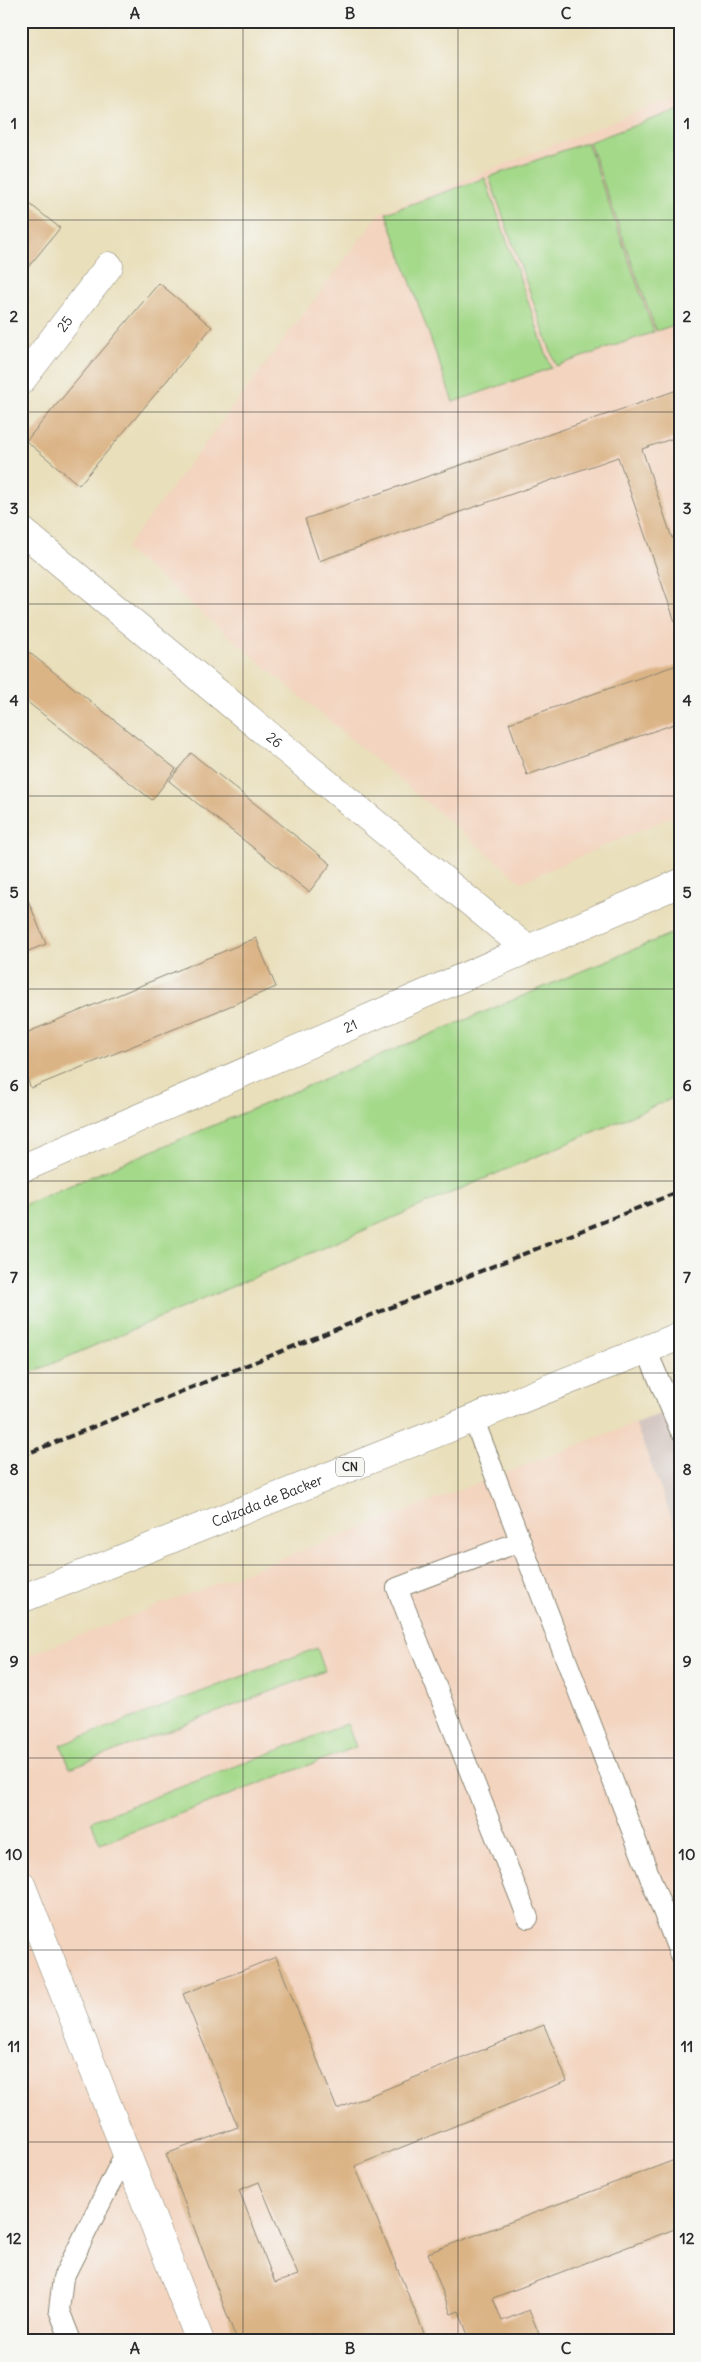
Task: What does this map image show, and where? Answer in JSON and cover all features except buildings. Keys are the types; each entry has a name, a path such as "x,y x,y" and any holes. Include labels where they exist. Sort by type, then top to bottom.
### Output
{"street":[{"name":"25","path":"21,381 109,266"},
{"name":"26","path":"21,530 527,949"},
{"name":"21","path":"21,1169 680,883"},
{"name":"Calzada de Backer","path":"21,1599 680,1336"},
{"path":"21,1884 200,2341"}],"lane":[{"path":"646,1349 680,1430"},
{"path":"474,1418 680,1955"},
{"path":"521,1541 397,1588 528,1918"},
{"path":"71,2341 59,2310 63,2278 126,2152"}],"shaded area":[{"path":"680,95 680,813 521,882 125,549 380,213"},
{"path":"680,1407 680,1539 635,1423"},
{"path":"635,1423 680,1539 680,2341 21,2341 21,1658"}],"green space":[{"path":"680,109 680,323 656,331 589,142"},
{"path":"587,142 654,332 556,366 489,177"},
{"path":"485,178 551,368 453,402 386,213"},
{"path":"680,930 680,1095 21,1377 21,1206"},
{"path":"317,1648 325,1671 70,1768 61,1745"},
{"path":"347,1724 356,1747 100,1844 91,1821"}],"railway":[{"path":"21,1456 680,1191"}]}
